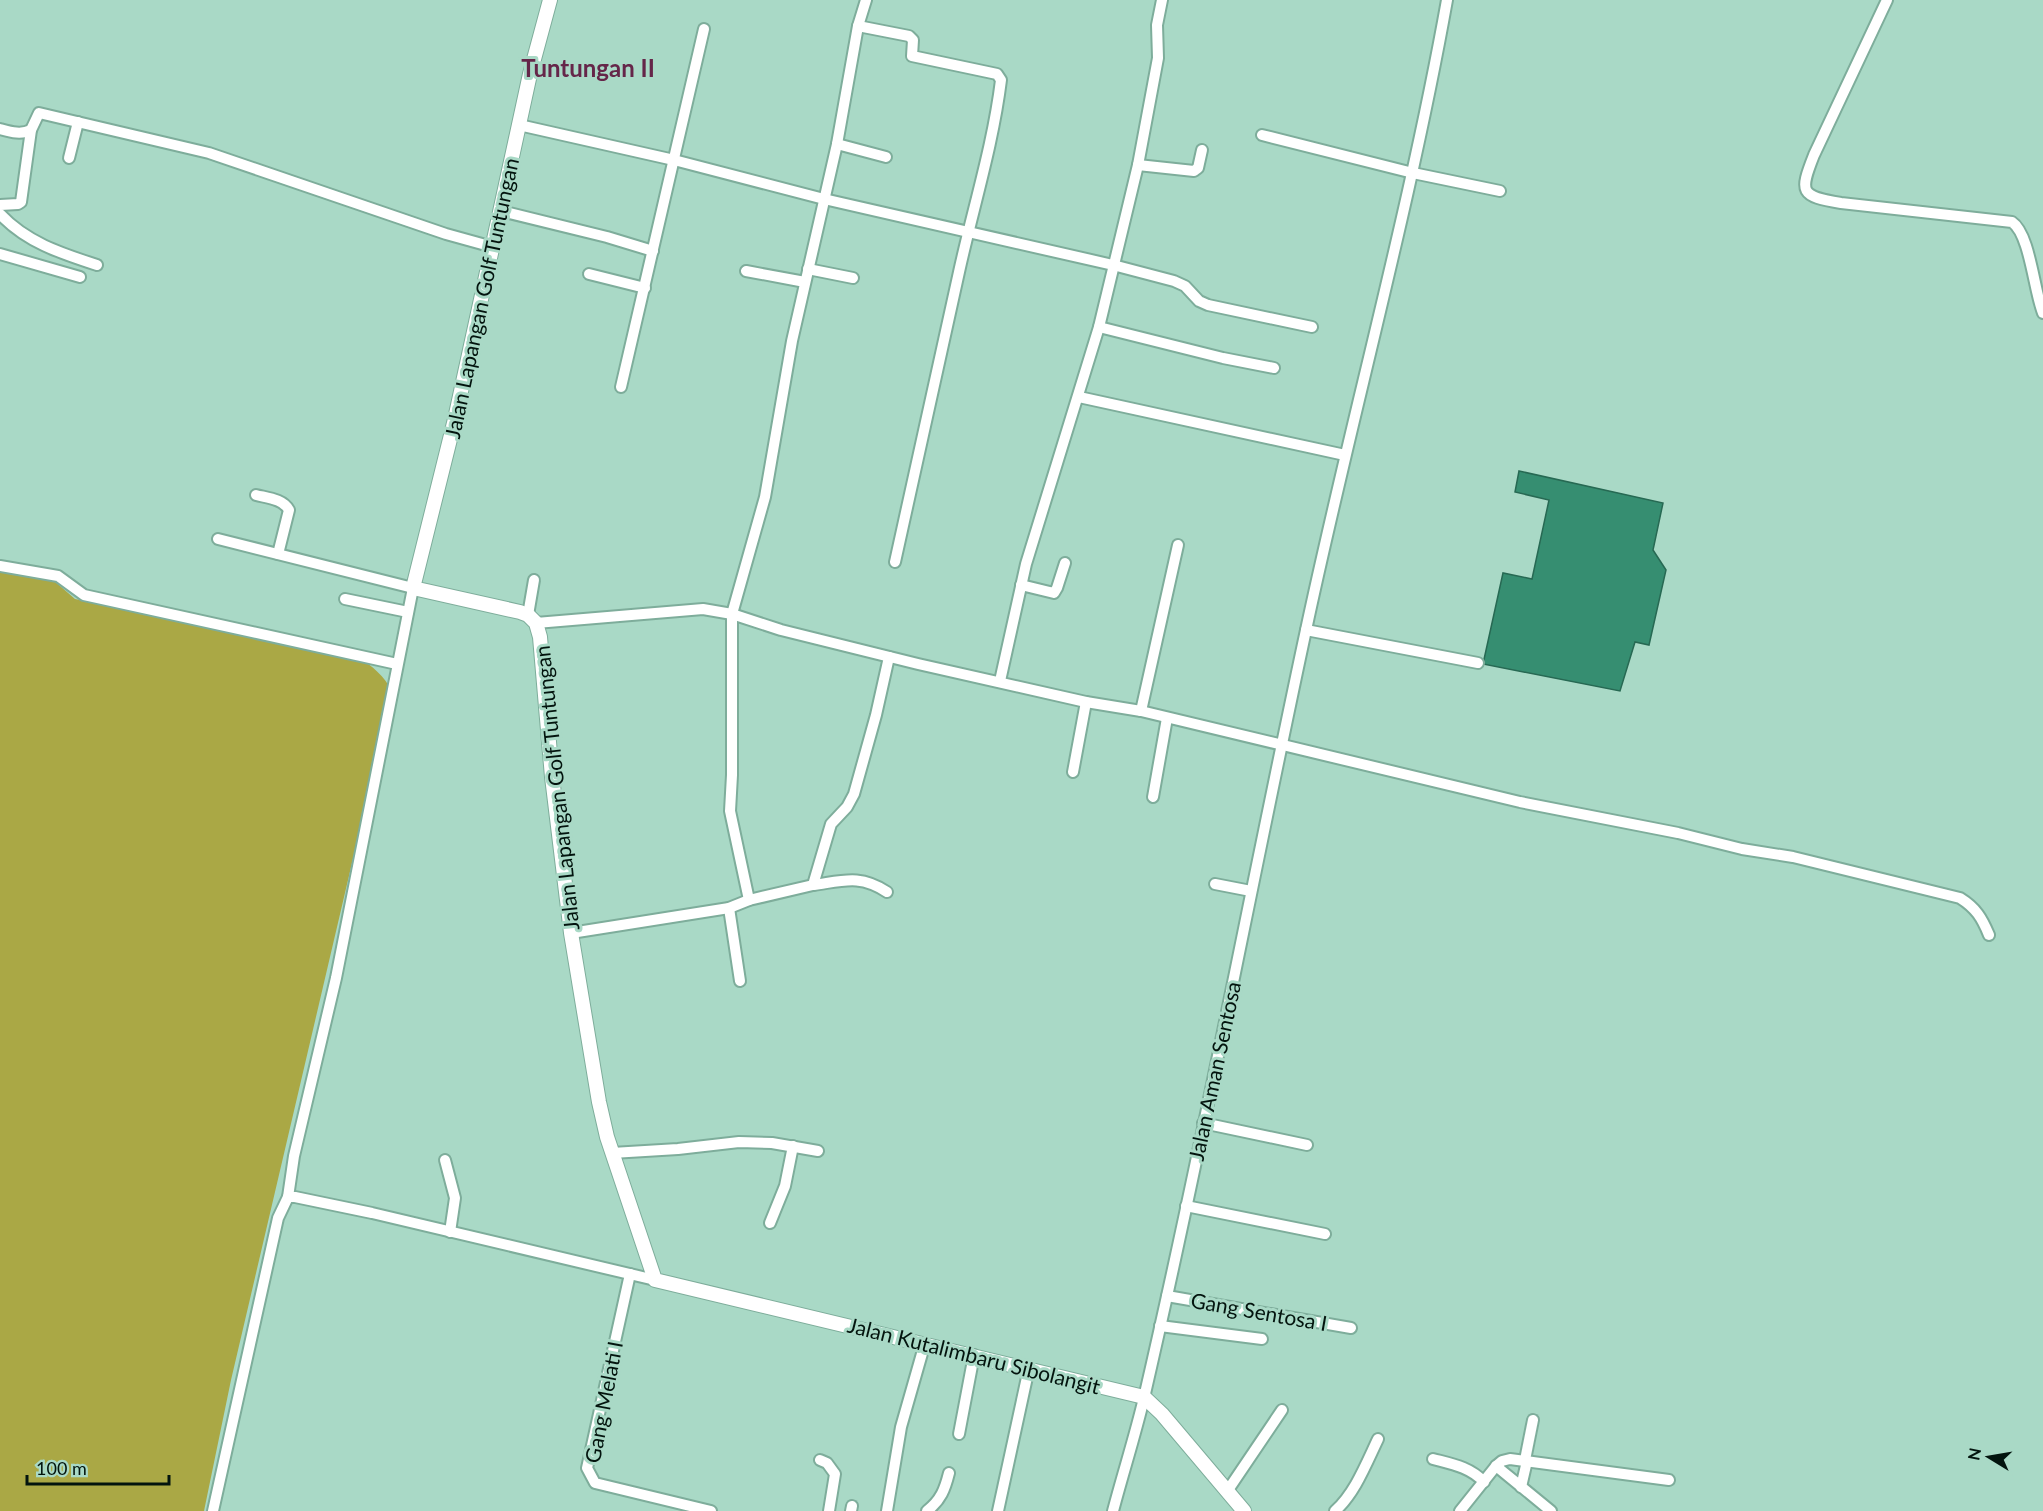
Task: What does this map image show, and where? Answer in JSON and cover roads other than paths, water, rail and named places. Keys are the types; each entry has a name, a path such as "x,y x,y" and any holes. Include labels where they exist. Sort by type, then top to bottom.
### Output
{"street":[{"name":"Jalan Lapangan Golf Tuntungan","path":"550,0 519,125 452,430 413,588 512,609 532,619 540,637 552,777 571,933 599,1102 612,1153 655,1280"},
{"path":"749,900 730,811 732,614 765,497 792,341 837,144 858,26 866,0"},
{"path":"1000,681 1021,585 1099,327 1138,165 1156,69 1157,25 1162,0"},
{"name":"Jalan Aman Sentosa","path":"1113,1511 1144,1397 1167,1296 1306,630 1345,455 1413,173 1447,0"},
{"path":"1887,0 1814,155 1804,179 1806,190 1816,199 1841,203 2012,222 2020,230 2030,256 2037,297 2043,313"},
{"path":"858,26 909,36 913,40 912,56 997,74 1000,83 895,561"},
{"path":"621,387 704,29"},
{"path":"0,205 21,202 31,130 39,113 209,153 446,234 493,247"},
{"path":"69,158 78,122"},
{"path":"519,125 674,160 824,199 1113,265 1180,283 1199,302 1208,305 1312,327"},
{"path":"0,129 17,133 31,130"},
{"path":"1262,135 1413,173 1500,191"},
{"path":"837,144 886,157"},
{"path":"1138,165 1194,171 1198,168 1202,150"},
{"path":"501,211 607,237 653,251"},
{"path":"0,214 15,229 53,250 97,265"},
{"path":"0,254 80,277"},
{"path":"808,269 853,278"},
{"path":"746,271 805,282"},
{"path":"589,274 645,288"},
{"path":"1099,327 1223,358 1275,368"},
{"path":"1079,398 1345,455"},
{"path":"256,495 280,501 286,504 289,510 278,554"},
{"path":"213,1511 278,1218 288,1197 294,1156 336,978 413,588 218,539"},
{"path":"1141,711 1178,545"},
{"path":"1021,585 1054,592 1065,563"},
{"path":"0,566 58,576 84,595 397,664"},
{"path":"534,580 532,619 698,608 732,614 775,628 889,657 1086,702 1141,711 1520,802 1678,833 1742,849 1793,857 1960,898 1972,905 1983,919 1989,935"},
{"path":"345,599 408,612"},
{"path":"1306,630 1478,663"},
{"path":"813,885 831,824 847,807 854,794 876,716 889,657"},
{"path":"1073,772 1086,702"},
{"path":"1153,796 1167,718"},
{"path":"571,933 729,908 749,900 813,885 864,880 887,892"},
{"path":"1215,884 1251,891"},
{"path":"729,908 740,981"},
{"path":"1203,1123 1307,1145"},
{"path":"612,1153 739,1142 793,1146 818,1151"},
{"path":"770,1223 785,1186 793,1146"},
{"path":"445,1160 455,1198 450,1232"},
{"path":"288,1197 372,1213 655,1280"},
{"path":"1186,1206 1325,1234"},
{"name":"Gang Melati I","path":"630,1274 587,1468 595,1483 711,1511"},
{"name":"Jalan Kutalimbaru Sibolangit","path":"655,1280 1144,1397"},
{"name":"Gang Sentosa I","path":"1167,1296 1351,1328"},
{"path":"1160,1326 1262,1339"},
{"path":"887,1511 902,1427 925,1343"},
{"path":"959,1434 974,1355"},
{"path":"998,1511 1029,1368"},
{"path":"1144,1397 1155,1406 1244,1511"},
{"path":"1228,1490 1282,1410"},
{"path":"1521,1487 1533,1420"},
{"path":"1335,1511 1361,1475 1378,1439"},
{"path":"1433,1459 1465,1467 1477,1474 1484,1482"},
{"path":"1462,1510 1496,1466 1510,1459 1669,1480"},
{"path":"820,1461 827,1463 835,1474 829,1511"},
{"path":"1496,1466 1551,1511"},
{"path":"927,1511 944,1491 949,1473"}],"district":[{"name":"Tuntungan II","path":"588,67"}]}
